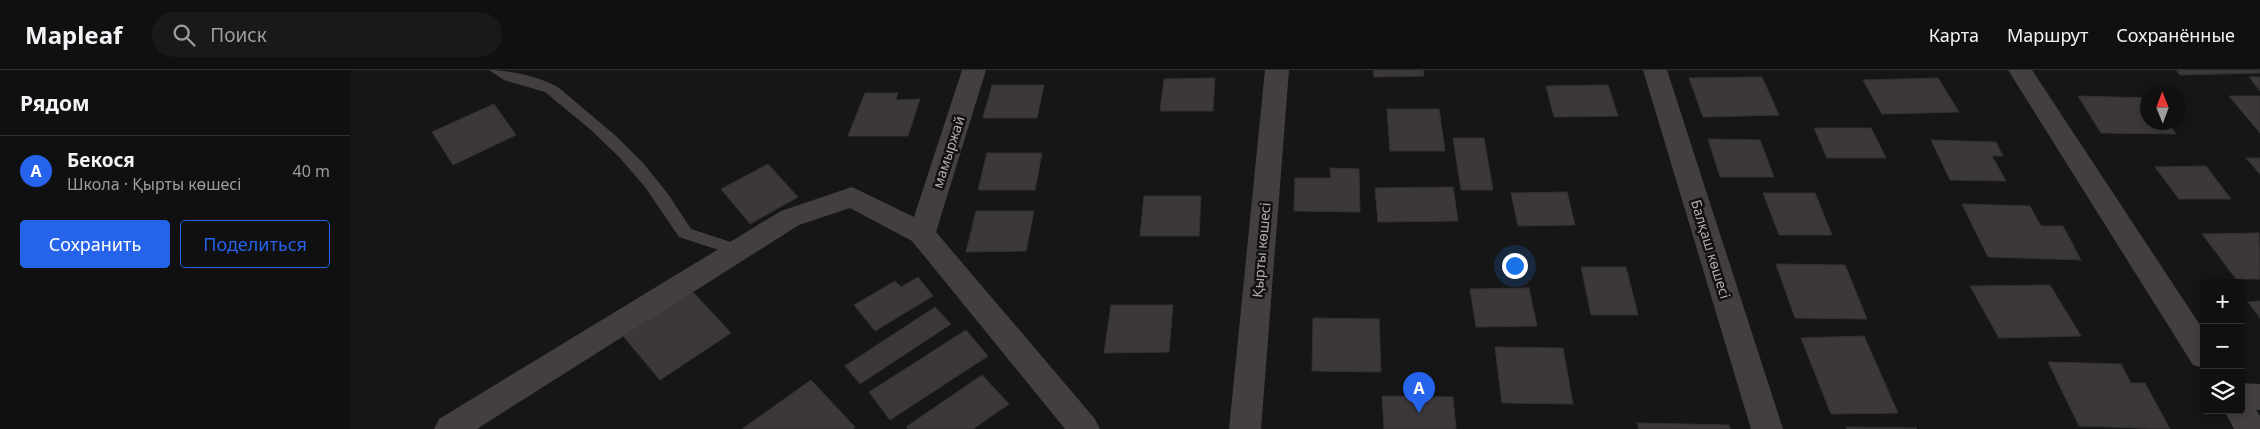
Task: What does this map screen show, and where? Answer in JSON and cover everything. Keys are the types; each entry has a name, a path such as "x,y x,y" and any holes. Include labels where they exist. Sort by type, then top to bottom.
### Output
{"street":[{"name":"мамыржай","path":"922,234 974,70"},
{"name":"Қырты көшесі","path":"1245,429 1277,70"},
{"name":"Балқаш көшесі","path":"1656,70 1767,429"},
{"path":"2020,70 2200,350"},
{"path":"450,429 790,218 852,198 922,234 1084,429"},
{"path":"2245,396 2260,396"},
{"path":"2242,414 2251,429"}],"lane":[{"path":"496,70 503,75 550,89 589,121 630,157 670,205 686,233 738,250"}],"building":[{"path":"1373,70 1423,70 1424,76 1374,77"},
{"path":"2176,70 2260,70 2260,73 2180,75"},
{"path":"1762,77 1779,115 1703,117 1689,78"},
{"path":"2249,77 2260,77 2260,91"},
{"path":"1215,78 1213,111 1160,111 1164,79"},
{"path":"1938,78 1959,112 1882,114 1863,80"},
{"path":"992,85 1044,85 1037,118 983,118"},
{"path":"1608,85 1618,116 1554,117 1546,86"},
{"path":"865,93 898,93 896,100 920,99 908,136 848,136"},
{"path":"2078,96 2140,98 2140,130 2173,130 2176,134 2101,133"},
{"path":"2229,96 2260,96 2260,133"},
{"path":"494,104 516,135 453,165 432,132"},
{"path":"1387,109 1439,109 1445,151 1390,151"},
{"path":"1814,128 1871,128 1886,158 1827,158"},
{"path":"1453,138 1484,138 1493,190 1461,190"},
{"path":"1708,139 1760,140 1774,177 1720,177"},
{"path":"1931,140 1996,142 2003,156 1992,156 2006,181 1950,180"},
{"path":"987,153 1042,153 1035,190 978,190"},
{"path":"2246,158 2260,158 2260,174"},
{"path":"768,164 798,197 750,224 721,189"},
{"path":"2206,166 2231,199 2179,199 2155,167"},
{"path":"1330,168 1359,169 1360,212 1294,211 1295,178 1331,178"},
{"path":"1453,187 1458,221 1378,222 1375,188"},
{"path":"1567,192 1575,225 1518,226 1511,193"},
{"path":"1763,193 1815,193 1832,235 1779,235"},
{"path":"1144,196 1201,196 1199,236 1140,236"},
{"path":"1962,204 2030,206 2041,226 2063,226 2081,260 1988,257"},
{"path":"976,211 1034,211 1026,251 966,252"},
{"path":"2259,233 2260,279 2236,279 2202,234"},
{"path":"1776,264 1845,265 1867,319 1795,318"},
{"path":"1581,267 1626,267 1638,315 1591,315"},
{"path":"918,277 933,296 875,331 854,305 895,281 901,287"},
{"path":"2050,285 2081,336 1999,338 1970,286"},
{"path":"1529,288 1537,326 1476,327 1470,289"},
{"path":"693,292 731,333 660,380 623,336"},
{"path":"2260,301 2260,318 2248,302"},
{"path":"1111,305 1173,305 1169,352 1104,353"},
{"path":"935,307 951,324 860,384 845,366"},
{"path":"1313,318 1379,319 1381,372 1312,371"},
{"path":"966,330 988,356 890,420 869,392"},
{"path":"1864,336 1898,413 1831,414 1801,338"},
{"path":"1495,347 1563,348 1573,404 1502,403"},
{"path":"2048,362 2121,364 2131,383 2145,383 2170,429 2079,426"},
{"path":"982,375 1009,404 973,429 908,429 906,427"},
{"path":"811,380 855,427 853,429 742,429"},
{"path":"1382,396 1453,397 1456,429 1384,429"},
{"path":"1637,423 1729,425 1730,429 1639,429"},
{"path":"1846,427 1916,428 1917,429 1847,429"}],"place":[{"name":"Бекося","path":"1419,413"}]}
